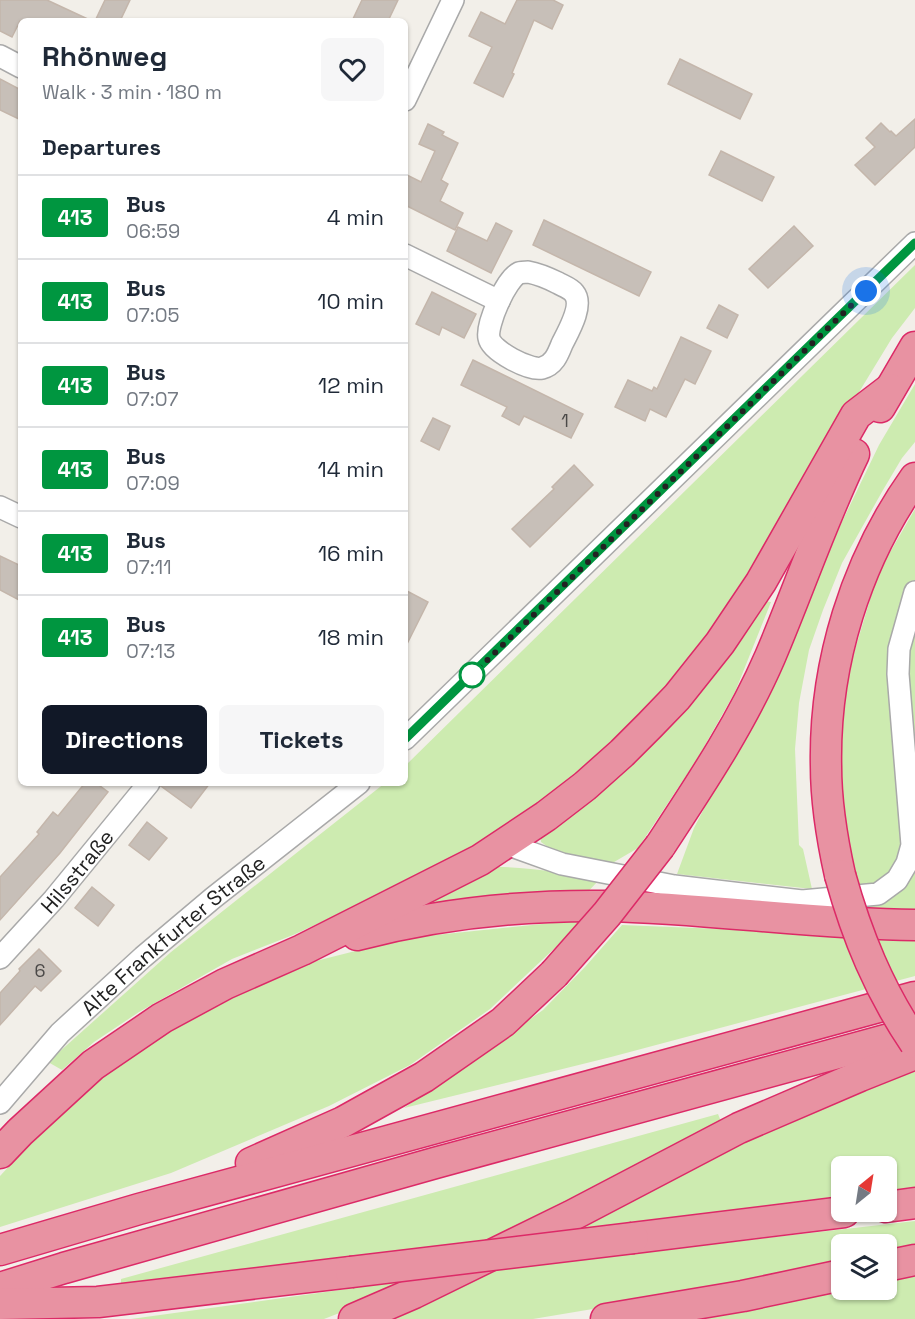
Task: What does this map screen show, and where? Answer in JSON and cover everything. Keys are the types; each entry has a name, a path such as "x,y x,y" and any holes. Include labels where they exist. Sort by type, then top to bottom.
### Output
{"highway":[{"path":"139,1209 343,1122 424,1077 503,1022 554,974 607,914 660,846 704,780 734,729 769,658 843,478 865,433 915,347"},
{"path":"0,1154 20,1132 93,1065 162,1018 225,984 302,950 480,860 546,816 585,786 650,725 692,679 720,643 761,582 856,415 890,389"},
{"path":"915,478 887,522 871,554 851,605 830,693 826,766 832,839 850,913 881,987 915,1043"},
{"path":"302,950 391,926 442,917 547,907 606,906 686,910 821,922 915,926"},
{"path":"0,1250 139,1209 915,997"},
{"path":"0,1287 446,1160 915,1032"},
{"path":"354,1319 414,1293 571,1216 739,1128 915,1054"},
{"path":"897,1205 915,1203"},
{"path":"0,1304 98,1302 831,1214"},
{"path":"897,1264 915,1260"},
{"path":"606,1319 743,1296 831,1277"}],"street":[{"path":"408,94 453,0"},
{"path":"0,57 18,66"},
{"path":"408,736 915,243"},
{"path":"408,256 499,301"},
{"path":"519,273 540,274 573,292 577,299 576,311 552,363 541,369 531,368 505,355 492,345 488,337 489,327 499,301 512,279 519,273"},
{"path":"0,507 18,516"},
{"path":"506,844 562,864 674,886 802,901 878,894 897,880 907,863 912,845 898,649 915,592"},
{"name":"Hilsstraße","path":"0,958 54,899 147,786"},
{"name":"Alte Frankfurter Straße","path":"0,1103 60,1033 143,957 213,898 355,786"}],"green space":[{"path":"915,265 915,308 892,338 767,543 705,638 646,715 552,796 477,848 293,935 232,959 139,1012 94,1042 62,1070 48,1062 171,952 381,786 408,786 408,763"},
{"path":"915,384 915,442 902,458 842,563 809,650 799,703 795,749 799,845 803,849 812,889 677,874 694,828 753,726 841,524 879,445"},
{"path":"915,509 915,910 868,910 836,817 842,693 878,573"},
{"path":"765,601 771,602 735,692 696,761 638,848 609,865 559,855 541,842 540,832"},
{"path":"495,867 547,871 599,880 582,898 429,904"},
{"path":"581,920 490,1009 410,1065 329,1106 171,1173 0,1227 0,1176 36,1137 107,1069 174,1025 288,968 407,938"},
{"path":"622,925 915,937 915,976 611,1057 404,1108 543,1010"},
{"path":"915,1067 915,1190 897,1193 897,1156 831,1156 831,1201 610,1256 915,1221 915,1249 897,1253 897,1234 831,1234 831,1266 742,1284 533,1319 380,1319 657,1180"},
{"path":"718,1114 722,1124 406,1287 324,1319 131,1319 347,1289 363,1255 121,1286 121,1279"},
{"path":"915,1269 915,1319 668,1319 831,1292 831,1300 897,1300 897,1273"}],"building":[{"path":"0,0 47,0 86,18 18,18 18,25 12,37 0,31"},
{"path":"105,0 130,0 121,18 96,18"},
{"path":"362,0 398,0 389,18 353,18"},
{"path":"517,0 553,0 563,5 552,29 534,20 503,97 474,83 492,47 469,36 481,12 505,24"},
{"path":"680,59 752,94 740,119 668,84"},
{"path":"0,79 18,88 18,119 0,110"},
{"path":"915,119 915,147 875,185 855,165 875,147 866,138 881,123 896,136"},
{"path":"428,124 444,132 442,135 458,143 441,180 448,184 440,201 463,213 455,230 408,206 408,176 421,182 435,151 419,144"},
{"path":"721,151 774,177 762,201 709,175"},
{"path":"544,220 651,272 639,296 533,245"},
{"path":"496,223 512,231 491,273 447,251 458,227 487,241"},
{"path":"794,226 813,246 768,288 749,269"},
{"path":"432,292 476,314 464,338 442,327 439,335 416,324"},
{"path":"719,305 738,315 727,338 707,328"},
{"path":"681,337 711,351 695,384 685,379 666,417 650,409 645,421 615,407 628,380 652,391 654,387 657,389"},
{"path":"473,360 583,414 571,438 524,416 519,425 502,416 507,407 461,385"},
{"path":"433,418 450,426 439,450 421,441"},
{"path":"574,465 593,485 530,547 512,529 554,489 552,487"},
{"path":"0,556 18,565 18,599 0,590"},
{"path":"408,592 428,602 408,642"},
{"path":"83,786 100,786 108,792 60,853 0,920 0,877 39,834 37,832 53,812 58,816"},
{"path":"161,786 208,786 191,808"},
{"path":"147,822 167,838 149,860 129,845"},
{"path":"92,887 114,905 98,926 75,908"},
{"path":"39,949 61,971 41,991 35,986 0,1025 0,993"}],"bus line":[{"name":"413","path":"408,736 915,243"}],"route":[{"path":"472,675 866,291"}]}
